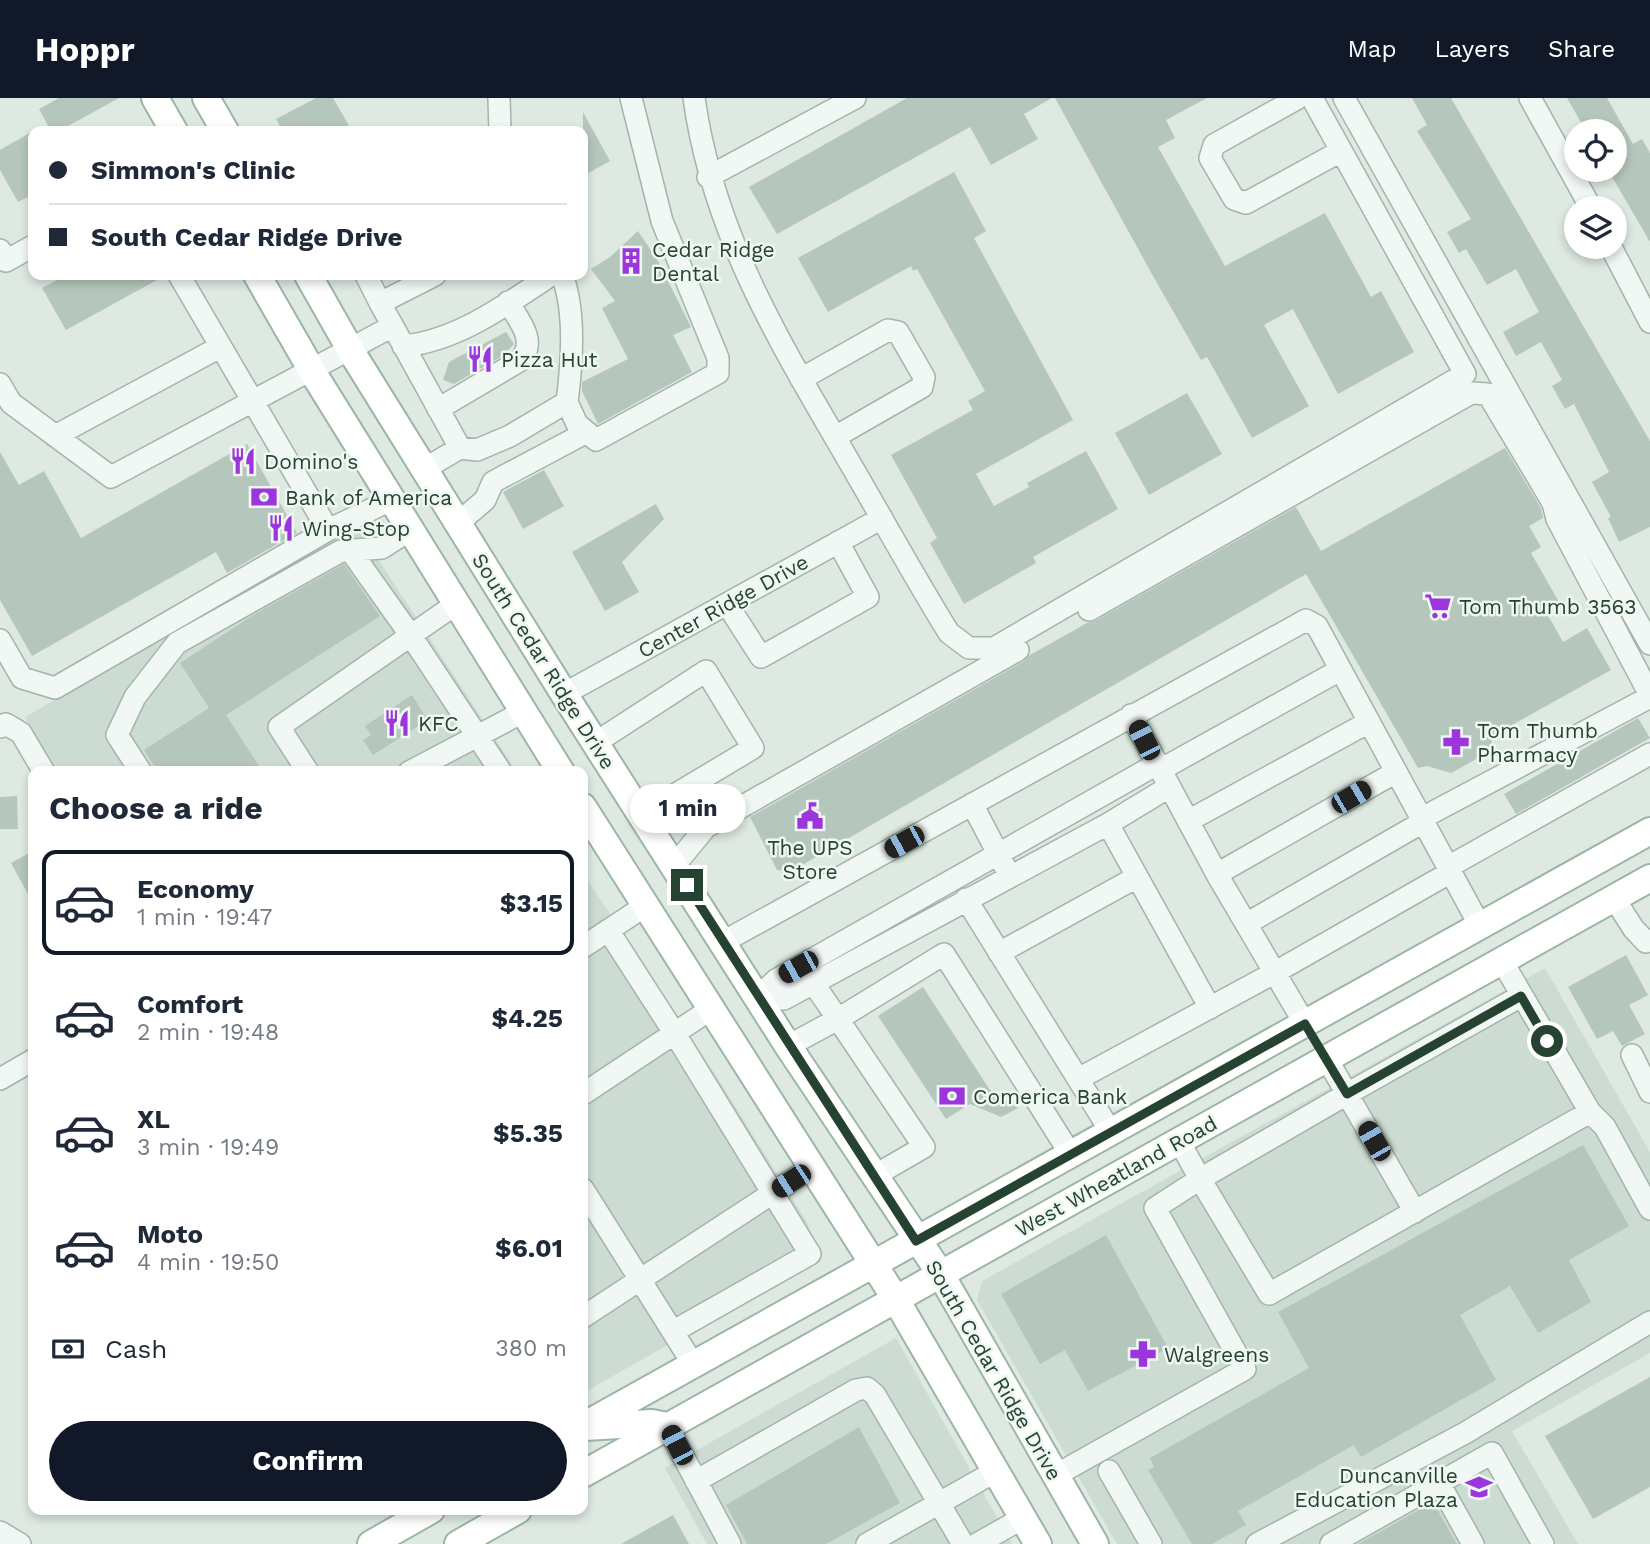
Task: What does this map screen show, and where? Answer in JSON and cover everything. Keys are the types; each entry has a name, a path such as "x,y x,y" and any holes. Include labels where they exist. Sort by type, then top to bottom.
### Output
{"main road":[{"path":"155,98 171,126"},
{"path":"209,99 222,126"},
{"path":"260,280 391,500 557,766"},
{"name":"South Cedar Ridge Drive","path":"311,280 350,348 595,743 788,1046 916,1241 940,1273 1095,1544"},
{"path":"523,712 564,694"},
{"path":"588,815 895,1298 1038,1544"},
{"name":"West Wheatland Road","path":"588,1424 1650,831"},
{"name":"West Wheatland Road","path":"588,1471 1650,878"},
{"path":"711,1009 757,998"},
{"path":"1305,1024 1327,1059"},
{"path":"588,1427 652,1423 667,1426"},
{"path":"383,1541 423,1515"},
{"path":"458,1544 509,1515"}],"street":[{"path":"499,98 500,126"},
{"path":"564,280 573,356 567,402 578,424 596,440 718,373 718,358 701,323 662,221 631,98"},
{"path":"694,98 708,177 726,228 751,284 801,379 949,633 970,648 994,649 1465,374 1312,98"},
{"path":"708,177 855,98"},
{"path":"1298,98 1214,145 1210,158 1234,199 1246,203 1341,151"},
{"path":"1344,98 1650,645"},
{"path":"1530,98 1584,196"},
{"path":"0,250 6,261 28,249"},
{"path":"1617,259 1650,322"},
{"path":"181,280 328,530"},
{"path":"368,280 391,327 460,448"},
{"path":"380,303 425,280"},
{"path":"403,346 429,344 543,280"},
{"path":"438,409 521,360 526,354 529,342 508,302"},
{"path":"0,384 11,403 111,477 391,327"},
{"path":"801,379 888,330 898,332 924,377 922,387 835,438"},
{"path":"55,436 220,347"},
{"path":"674,866 706,828 1471,393 1488,394 1553,503 1557,519 1650,696 1422,820 1246,924"},
{"path":"424,468 460,448 477,450 540,420 567,402"},
{"path":"458,523 485,500 493,482 587,432"},
{"path":"0,640 22,678 55,688 328,530 391,500"},
{"name":"Center Ridge Drive","path":"564,694 882,518"},
{"path":"137,766 117,735 135,697 177,643 341,551 382,548 410,530"},
{"path":"727,604 761,657 868,597 838,542"},
{"path":"350,550 497,766"},
{"path":"304,766 279,727 456,604"},
{"path":"723,942 1306,620 1317,626 1480,926"},
{"path":"757,998 776,980 998,854 1162,773 1340,670"},
{"path":"595,743 706,671 753,748 641,815"},
{"path":"420,766 523,712"},
{"path":"1132,715 1217,874 1305,1024"},
{"path":"1188,821 1369,722"},
{"path":"0,727 6,724 21,733 40,766"},
{"path":"1077,1079 1274,973 1650,754"},
{"path":"1217,874 1396,772"},
{"path":"757,998 784,999 1108,824 1162,773"},
{"path":"972,804 1010,876"},
{"path":"1108,824 1210,1008"},
{"path":"999,953 1137,877"},
{"path":"1614,898 1639,936 1646,942 1650,940"},
{"path":"966,900 1111,1132"},
{"path":"645,906 592,934 676,1034 810,1254 674,1331"},
{"path":"788,1046 838,1019 944,954 1071,1155"},
{"path":"1502,961 1590,1112 1605,1127 1650,1209"},
{"path":"813,983 924,1147 874,1176"},
{"path":"1056,1475 1245,1369 1154,1208 1347,1094 1521,996"},
{"path":"588,1091 711,1009"},
{"path":"1632,1055 1650,1092"},
{"path":"1327,1059 1415,1212"},
{"path":"0,1079 28,1063"},
{"path":"1178,1141 1269,1294 1590,1112"},
{"path":"588,1314 811,1168"},
{"path":"588,1197 693,1364"},
{"path":"1257,1544 1465,1433 1650,1322"},
{"path":"696,1481 856,1390 867,1388 875,1395 963,1544"},
{"path":"667,1426 730,1544"},
{"path":"1331,1544 1492,1453 1543,1544"},
{"path":"867,1544 996,1471"},
{"path":"1109,1471 1151,1544"},
{"path":"1439,1483 1474,1544"},
{"path":"977,1544 1023,1518"},
{"path":"0,1532 19,1544"}],"shaded area":[{"path":"357,527 513,766 51,766 25,717"},
{"path":"588,881 722,1085 807,1222 814,1243 811,1264 588,1390"},
{"path":"1545,968 1650,1152 1650,1353 1512,1431 1578,1544 1117,1544 977,1300 982,1281"},
{"path":"896,1338 1012,1544 707,1544 665,1468"}],"building":[{"path":"59,98 119,98 68,126 48,126 39,109"},
{"path":"316,98 333,98 349,126 280,126 276,119"},
{"path":"907,98 1052,98 1024,114 1038,139 991,165 970,127 777,234 749,187"},
{"path":"1055,98 1207,98 1166,120 1175,138 1158,147 1225,266 1325,213 1371,297 1381,291 1414,352 1338,394 1293,309 1264,325 1309,406 1252,438 1207,357 1201,360"},
{"path":"1412,98 1451,98 1650,441 1650,527 1619,542 1608,518 1611,517 1592,482 1609,472 1574,404 1565,409 1552,386 1562,380 1541,342 1516,356 1503,332 1539,312 1516,269 1487,285 1466,249 1459,253 1447,232 1471,219 1417,131 1427,125"},
{"path":"1567,98 1607,98 1619,119 1579,119"},
{"path":"583,112 610,161 588,173 588,126 583,126"},
{"path":"1627,133 1633,144 1642,139 1650,153 1650,242 1627,203 1627,196 1623,196 1615,182 1627,182"},
{"path":"28,134 28,197 18,202 0,170 0,150"},
{"path":"954,172 986,231 974,238 1073,420 976,474 994,506 1029,487 1027,483 1086,451 1118,509 1033,557 1036,563 964,604 930,543 937,538 891,455 973,410 968,401 985,391 917,269 913,271 911,266 828,312 798,258"},
{"path":"638,231 658,261 691,327 673,335 692,372 598,424 582,391 582,382 628,359 602,308 615,301 591,269 610,257"},
{"path":"57,280 157,280 66,330 42,288"},
{"name":"Pizza Hut","path":"506,332 514,344 504,355 454,384 443,380 449,362"},
{"path":"1187,393 1222,454 1149,495 1115,433"},
{"path":"247,444 297,533 227,573 216,552 32,656 0,600 0,452 19,485 44,471 81,538"},
{"path":"1505,448 1541,508 1543,518 1529,526 1541,547 1531,553 1559,602 1545,610 1563,642 1587,628 1611,670 1492,736 1491,751 1451,773 1427,766 1418,768 1306,574 790,872 777,870 750,817 1024,661 1030,655 1296,507 1321,551"},
{"path":"544,470 564,506 523,529 503,492"},
{"path":"656,504 664,519 622,562 639,592 605,611 572,552"},
{"path":"344,564 380,616 226,715 259,766 154,766 144,750 209,708 180,663 255,614"},
{"name":"KFC","path":"412,695 428,720 373,755 363,740 371,735 365,726"},
{"path":"1638,718 1650,738 1516,814 1504,794"},
{"path":"17,796 18,829 0,829 0,797"},
{"path":"28,854 28,894 11,863"},
{"path":"1626,955 1648,995 1629,1005 1645,1034 1622,1046 1613,1031 1597,1039 1568,987"},
{"path":"923,987 990,1090 1018,1108 1001,1117 970,1104 946,1119 878,1016"},
{"path":"1583,1145 1629,1226 1569,1260 1591,1302 1538,1333 1510,1286 1460,1315 1496,1380 1361,1457 1354,1445 1238,1511 1246,1525 1212,1544 1192,1544 1148,1470 1154,1467 1150,1458 1309,1368 1278,1312"},
{"name":"Walgreens","path":"1106,1235 1168,1348 1088,1391 1065,1350 1040,1364 1001,1294"},
{"path":"1650,1377 1650,1487 1593,1519 1545,1436"},
{"path":"859,1427 900,1503 826,1544 747,1544 726,1505"},
{"path":"1433,1502 1457,1544 1358,1544"},
{"path":"673,1515 689,1544 621,1544"}],"place":[{"name":"Cedar Ridge Dental","path":"631,261"},
{"name":"Pizza Hut","path":"480,359"},
{"name":"Domino's","path":"243,461"},
{"name":"Bank of America","path":"264,497"},
{"name":"Wing-Stop","path":"281,528"},
{"name":"Tom Thumb 3563","path":"1438,606"},
{"name":"KFC","path":"397,723"},
{"name":"Tom Thumb Pharmacy","path":"1456,742"},
{"name":"The UPS Store","path":"810,816"},
{"name":"Comerica Bank","path":"952,1096"},
{"name":"Walgreens","path":"1143,1354"},
{"name":"Duncanville Education Plaza","path":"1479,1487"}],"route":[{"path":"687,885 757,998 916,1241 1305,1024 1347,1094 1521,996 1547,1041"}]}
